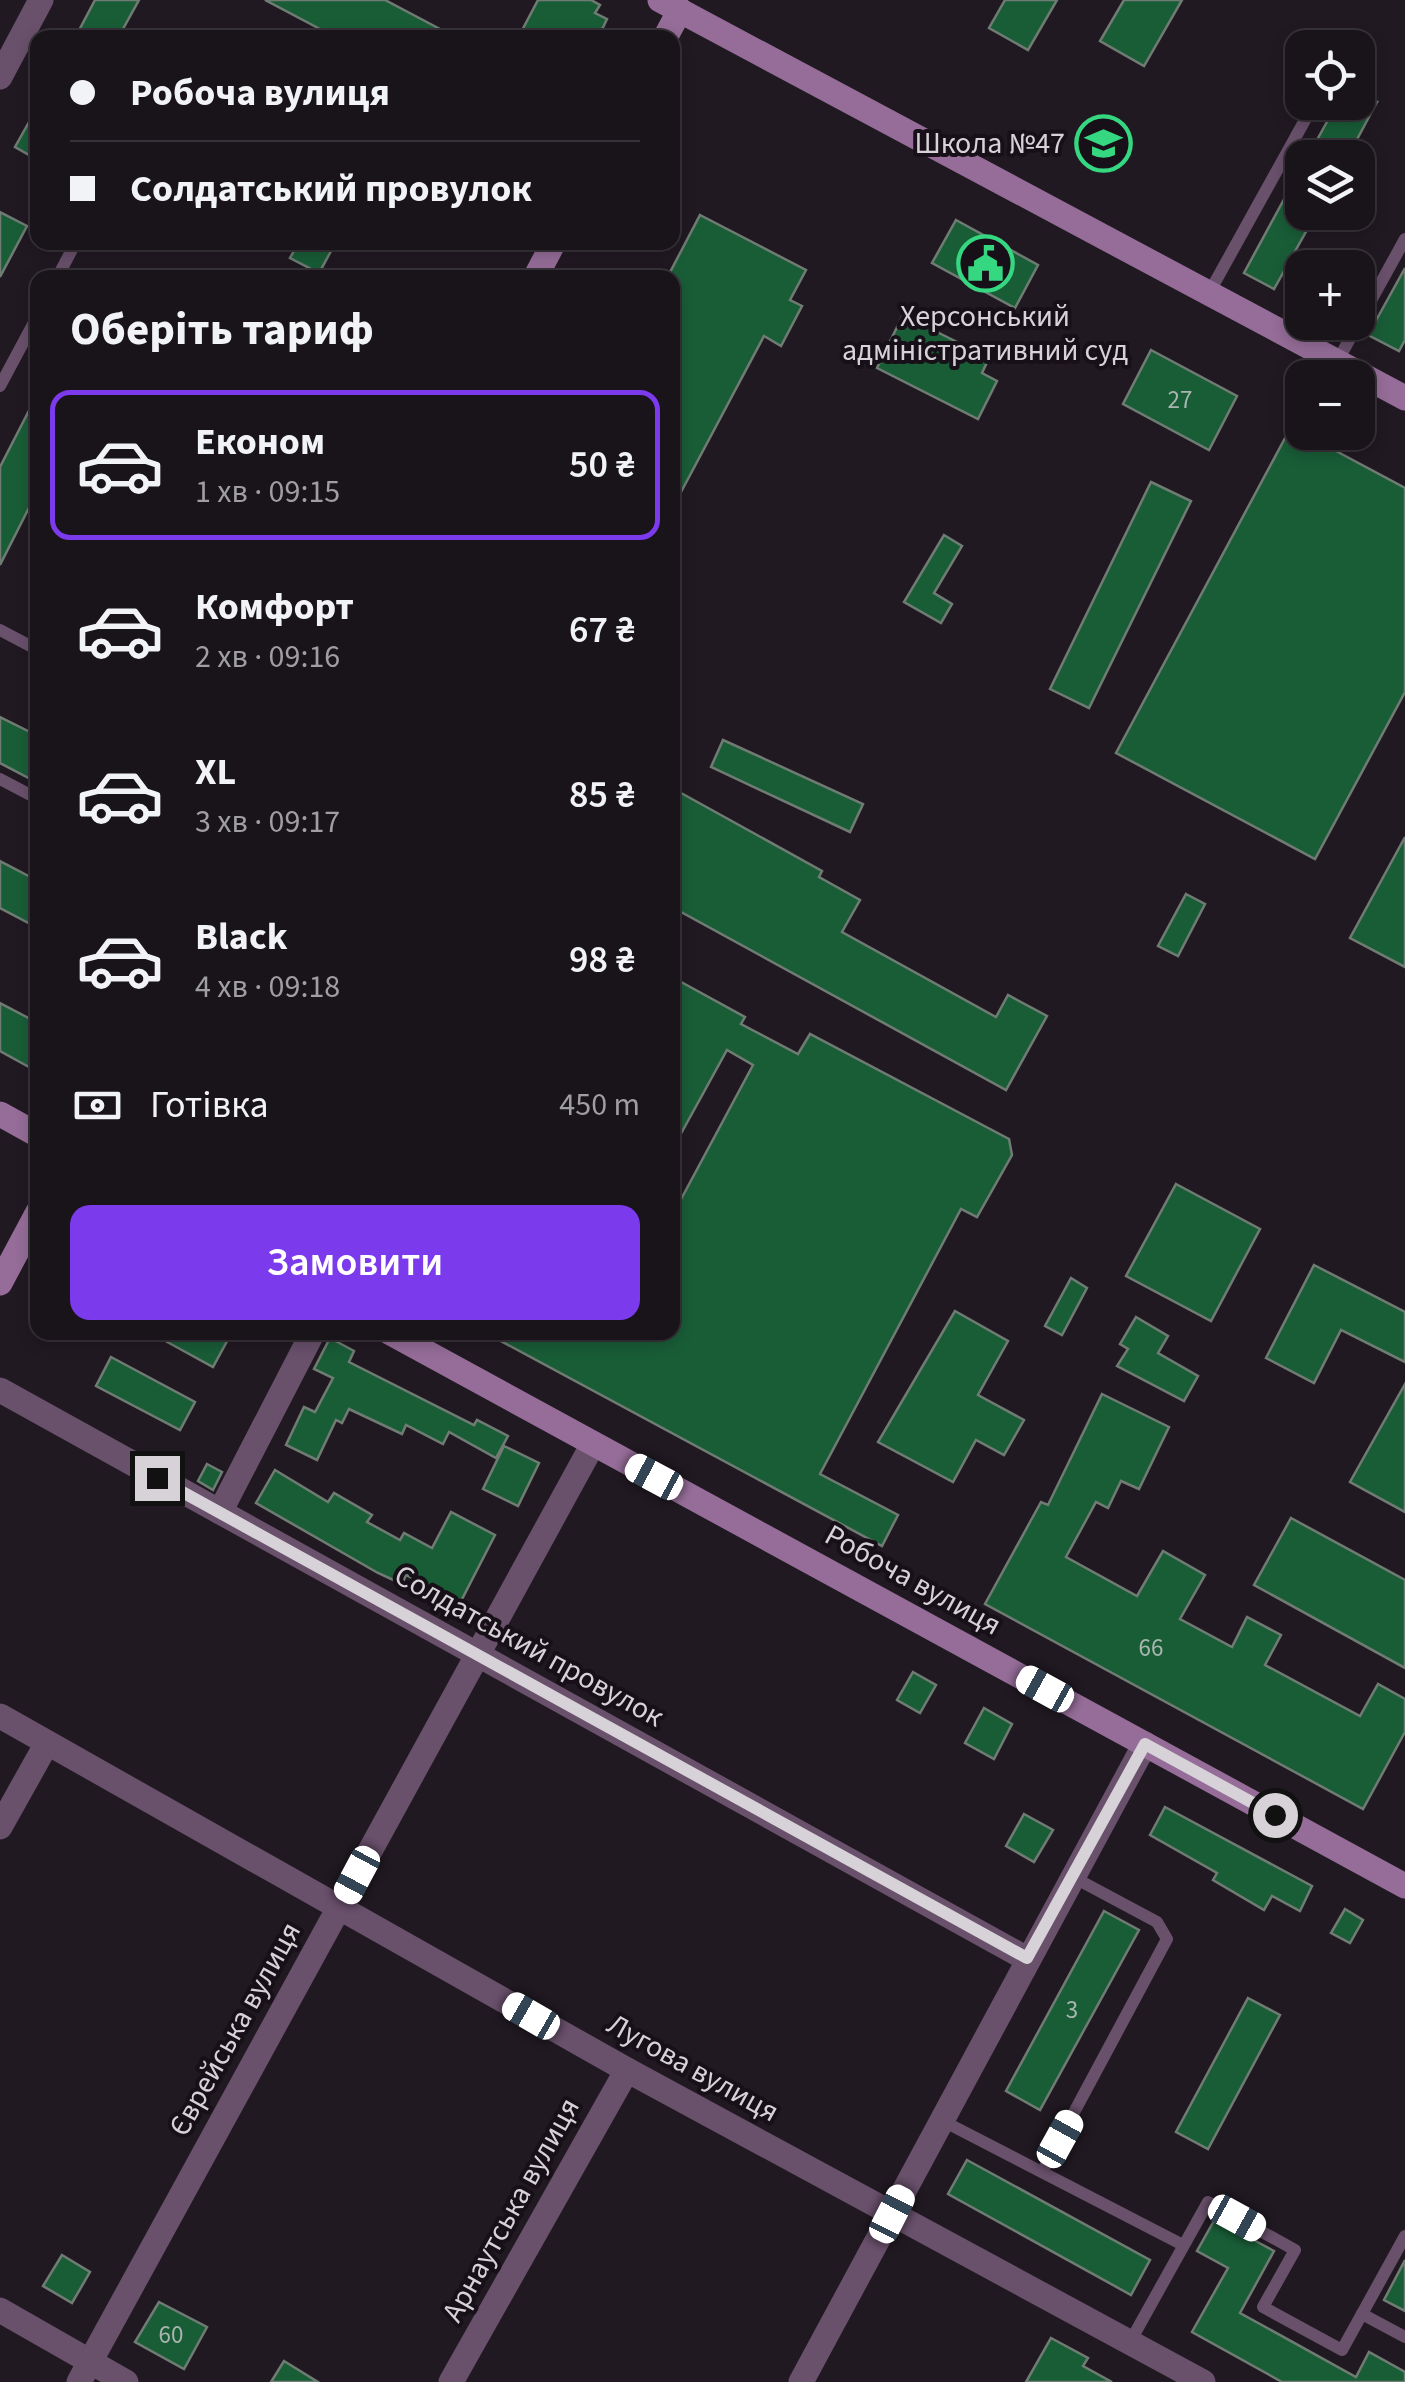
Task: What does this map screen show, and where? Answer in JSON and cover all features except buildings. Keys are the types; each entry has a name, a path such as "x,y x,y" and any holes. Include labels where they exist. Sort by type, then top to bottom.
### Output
{"street":[{"path":"2,69 42,0"},
{"path":"666,30 670,5 1333,360"},
{"path":"1375,382 1405,398"},
{"path":"0,1114 30,1131"},
{"path":"0,1283 30,1227"},
{"path":"220,1512 309,1340"},
{"name":"Робоча вулиця","path":"403,1340 1405,1886"},
{"name":"Солдатський провулок","path":"0,1390 1027,1958"},
{"name":"Єврейська вулиця","path":"84,2372 592,1444"},
{"name":"Лугова вулиця","path":"0,1716 627,2070 1202,2382"},
{"path":"0,1827 47,1743"},
{"path":"801,2382 1145,1744"},
{"name":"Арнаутська вулиця","path":"451,2382 627,2070"},
{"path":"0,2310 84,2372 126,2382"}],"lane":[{"path":"1209,293 1305,120"},
{"path":"1338,360 1405,239"},
{"path":"0,386 30,330"},
{"path":"0,630 30,645"},
{"path":"0,780 30,795"},
{"path":"1042,2172 1167,1938 1157,1922 1072,1876"},
{"path":"940,2120 1184,2246"},
{"path":"1130,2342 1208,2202 1295,2250 1263,2307 1342,2350 1405,2236"},
{"path":"1362,2314 1405,2337"}],"place":[{"name":"Школа №47","path":"1104,143"},
{"name":"Херсонський адміністративний суд","path":"985,264"}],"route":[{"path":"157,1478 1027,1958 1145,1744 1275,1815"}]}
